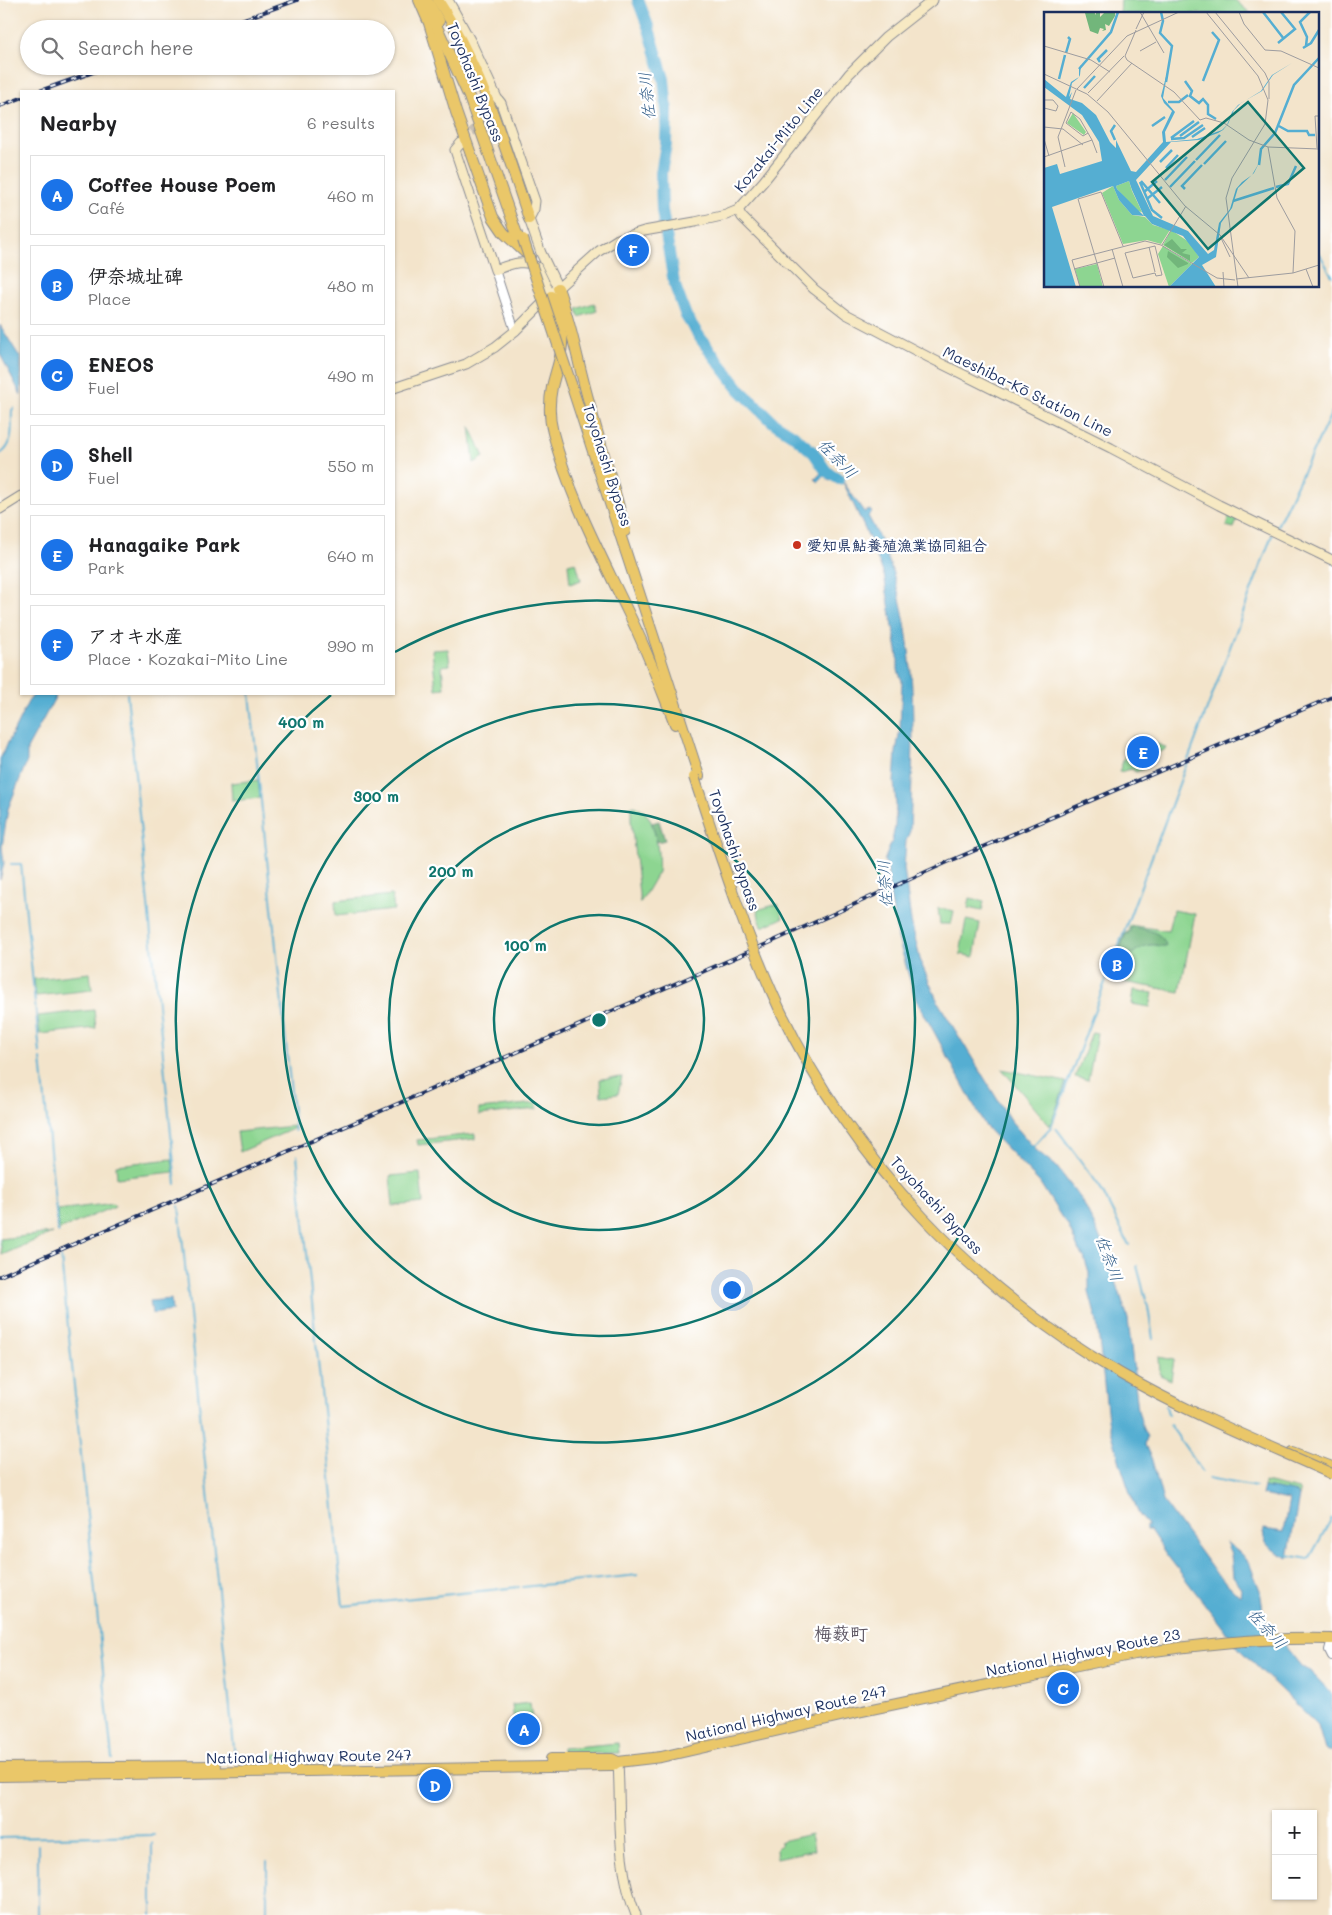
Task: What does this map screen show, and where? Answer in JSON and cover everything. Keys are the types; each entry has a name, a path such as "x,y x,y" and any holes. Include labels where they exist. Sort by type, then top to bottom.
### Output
{"highway":[{"name":"Toyohashi Bypass","path":"421,0 440,17"},
{"name":"Toyohashi Bypass","path":"427,0 440,17 521,239 569,385 639,616 650,659 675,724 747,932 781,1010 806,1059 835,1106 881,1169 910,1203 1017,1304 1083,1351 1121,1374 1332,1474"},
{"path":"438,0 456,112 493,217 504,233 530,256 537,266"},
{"path":"440,17 477,76 497,124 529,218"},
{"path":"554,292 562,331 560,360 551,395 550,414 552,431 586,527 639,616"},
{"path":"554,292 569,319 589,404 613,483 639,616"},
{"name":"Toyohashi Bypass","path":"639,616 726,862 770,977 810,1057 839,1104 884,1166 913,1200 978,1264 1020,1300 1059,1329 1108,1361 1152,1385 1285,1449 1332,1468"},
{"name":"National Highway Route 23","path":"618,1762 660,1757 858,1712 1135,1654 1286,1638 1332,1639"},
{"name":"National Highway Route 247","path":"0,1768 50,1766 306,1765 548,1759 612,1759 618,1762 612,1766 0,1776"}],"main road":[{"path":"448,0 440,17 471,42 496,98 497,104 495,108"},
{"name":"Kozakai-Mito Line","path":"395,388 466,364 495,347 515,331 554,292 608,245 618,239 649,230 726,215 738,210 763,182 849,74 886,37 933,0"},
{"path":"496,98 501,102 534,201 534,209 529,218 554,292"},
{"path":"458,146 495,270 519,262 529,263 537,266 554,292"},
{"name":"Maeshiba-Kō Station Line","path":"738,210 742,217 802,276 846,314 1111,448 1219,505 1332,560"},
{"path":"0,509 20,497"},
{"path":"618,1762 622,1858 625,1882 636,1915"}],"street":[{"path":"495,270 515,331"},
{"path":"1332,1639 1329,1650 1332,1656"}],"green space":[{"path":"1121,0 1235,0 1249,12 1120,12"},
{"path":"594,303 597,311 579,317 577,309"},
{"path":"470,426 484,457 474,463"},
{"path":"1230,514 1238,518 1234,528 1226,526"},
{"path":"576,562 581,580 570,584 568,564"},
{"path":"448,649 450,665 442,666 444,688 436,689 432,650"},
{"path":"1136,736 1166,749 1154,755 1148,767 1136,772 1132,769 1119,772 1132,737"},
{"path":"258,780 260,798 232,801 231,783"},
{"path":"635,806 645,813 651,821 657,843 658,859 658,872 640,903 631,820 631,807"},
{"path":"659,821 665,840 657,842 652,823"},
{"path":"392,895 394,910 336,916 335,901"},
{"path":"970,898 984,901 982,911 968,908"},
{"path":"778,904 783,918 762,927 757,910"},
{"path":"938,908 954,911 951,924 940,924"},
{"path":"1173,910 1195,914 1180,992 1109,978 1125,933 1128,932 1130,925 1168,931"},
{"path":"966,920 980,923 974,957 960,954"},
{"path":"1131,927 1157,934 1166,946 1150,945 1138,950 1128,958 1126,964 1126,975 1130,980 1113,978 1110,976 1125,935 1130,932"},
{"path":"90,973 92,990 36,996 34,979"},
{"path":"1134,990 1153,993 1150,1007 1132,1004"},
{"path":"94,1010 96,1028 40,1034 38,1016"},
{"path":"1092,1032 1097,1033 1088,1080 1075,1077"},
{"path":"1002,1069 1066,1082 1050,1126"},
{"path":"622,1077 618,1094 601,1096 600,1079"},
{"path":"537,1103 537,1109 479,1115 479,1109"},
{"path":"293,1126 293,1129 240,1152 237,1132"},
{"path":"475,1134 475,1139 418,1145 417,1140"},
{"path":"172,1159 174,1172 117,1178 116,1165"},
{"path":"420,1173 423,1203 393,1206 390,1176"},
{"path":"114,1203 115,1206 59,1230 57,1210"},
{"path":"52,1233 2,1255 0,1239"},
{"path":"1159,1357 1174,1360 1171,1380 1160,1375"},
{"path":"1264,1482 1299,1490 1299,1496 1297,1493 1264,1487"},
{"path":"530,1703 532,1721 514,1722 512,1705"},
{"path":"618,1743 619,1753 562,1754 562,1748"},
{"path":"293,1753 294,1758 236,1759"},
{"path":"811,1834 814,1850 777,1858 776,1849 781,1841"}],"water":[{"path":"0,325 20,357 20,393 0,354"},
{"path":"827,467 832,472 835,470 864,512 870,510 872,512 868,516 885,552 898,590 906,629 911,669 913,750 910,831 906,841 904,868 911,921 921,963 938,1002 1010,1120 1036,1150 1056,1166 1082,1200 1098,1233 1110,1262 1128,1319 1138,1410 1147,1437 1145,1445 1152,1460 1163,1501 1214,1571 1240,1596 1241,1588 1233,1577 1231,1554 1226,1542 1240,1553 1250,1565 1260,1590 1264,1617 1301,1666 1313,1674 1332,1694 1332,1752 1325,1750 1318,1726 1241,1651 1166,1554 1150,1530 1146,1530 1146,1526 1149,1526 1140,1516 1129,1490 1108,1419 1097,1322 1089,1292 1089,1273 1084,1257 1079,1251 1068,1225 1040,1183 986,1127 915,997 898,938 890,895 887,865 884,861 895,827 896,804 894,782 900,729 902,681 898,670 898,656 884,575 844,484 836,478 829,481 825,475 819,482 815,479"},
{"path":"33,695 56,695 27,749 27,761 8,809 2,847 4,863 0,880 0,759"},
{"path":"1150,745 1152,753 1144,759 1140,758 1140,750"},
{"path":"171,1299 172,1311 152,1314 150,1301"},
{"path":"1264,1487 1297,1493 1299,1496 1288,1558 1267,1544 1264,1529 1283,1532 1289,1500 1262,1495"}],"waterway":[{"name":"佐奈川","path":"638,0 664,79 667,112 666,144 661,173 662,210 674,283 686,316 740,390 774,423 793,435 814,453 826,471 839,479"},
{"path":"1320,255 1332,276"},
{"path":"0,454 8,446 10,440 12,410 14,408"},
{"path":"1276,528 1332,412"},
{"path":"1032,1148 1051,1127 1272,535"},
{"path":"127,695 176,1184"},
{"path":"250,695 295,1131"},
{"path":"11,864 21,864 40,1053"},
{"path":"41,1059 58,1232"},
{"path":"1056,1128 1100,1187 1129,1245"},
{"path":"297,1155 343,1606 401,1600"},
{"path":"179,1206 235,1758"},
{"path":"61,1258 112,1759"},
{"path":"1137,1266 1148,1307 1153,1339"},
{"path":"1166,1406 1168,1415"},
{"path":"1170,1425 1202,1471"},
{"path":"1208,1478 1256,1487"},
{"path":"1287,1555 1309,1559 1332,1518"},
{"path":"523,1587 638,1575"},
{"path":"404,1599 519,1587"},
{"path":"0,1838 154,1835"},
{"path":"152,1843 152,1915"},
{"path":"38,1845 38,1915"},
{"path":"267,1861 267,1915"}],"tunnel":[{"path":"462,142 495,109"}],"railway":[{"path":"241,20 297,0"},
{"path":"43,90 85,75"},
{"path":"0,106 20,98"},
{"path":"0,1276 769,943 950,861 1332,697"}],"place":[{"name":"アオキ水産","path":"633,250"},
{"name":"愛知県鮎養殖漁業協同組合","path":"797,545"},
{"name":"Hanagaike Park","path":"1143,752"},
{"name":"伊奈城址碑","path":"1117,964"},
{"name":"ENEOS","path":"1063,1688"},
{"name":"Coffee House Poem","path":"524,1729"},
{"name":"Shell","path":"435,1785"}],"district":[{"name":"梅薮町","path":"841,1633"}]}
